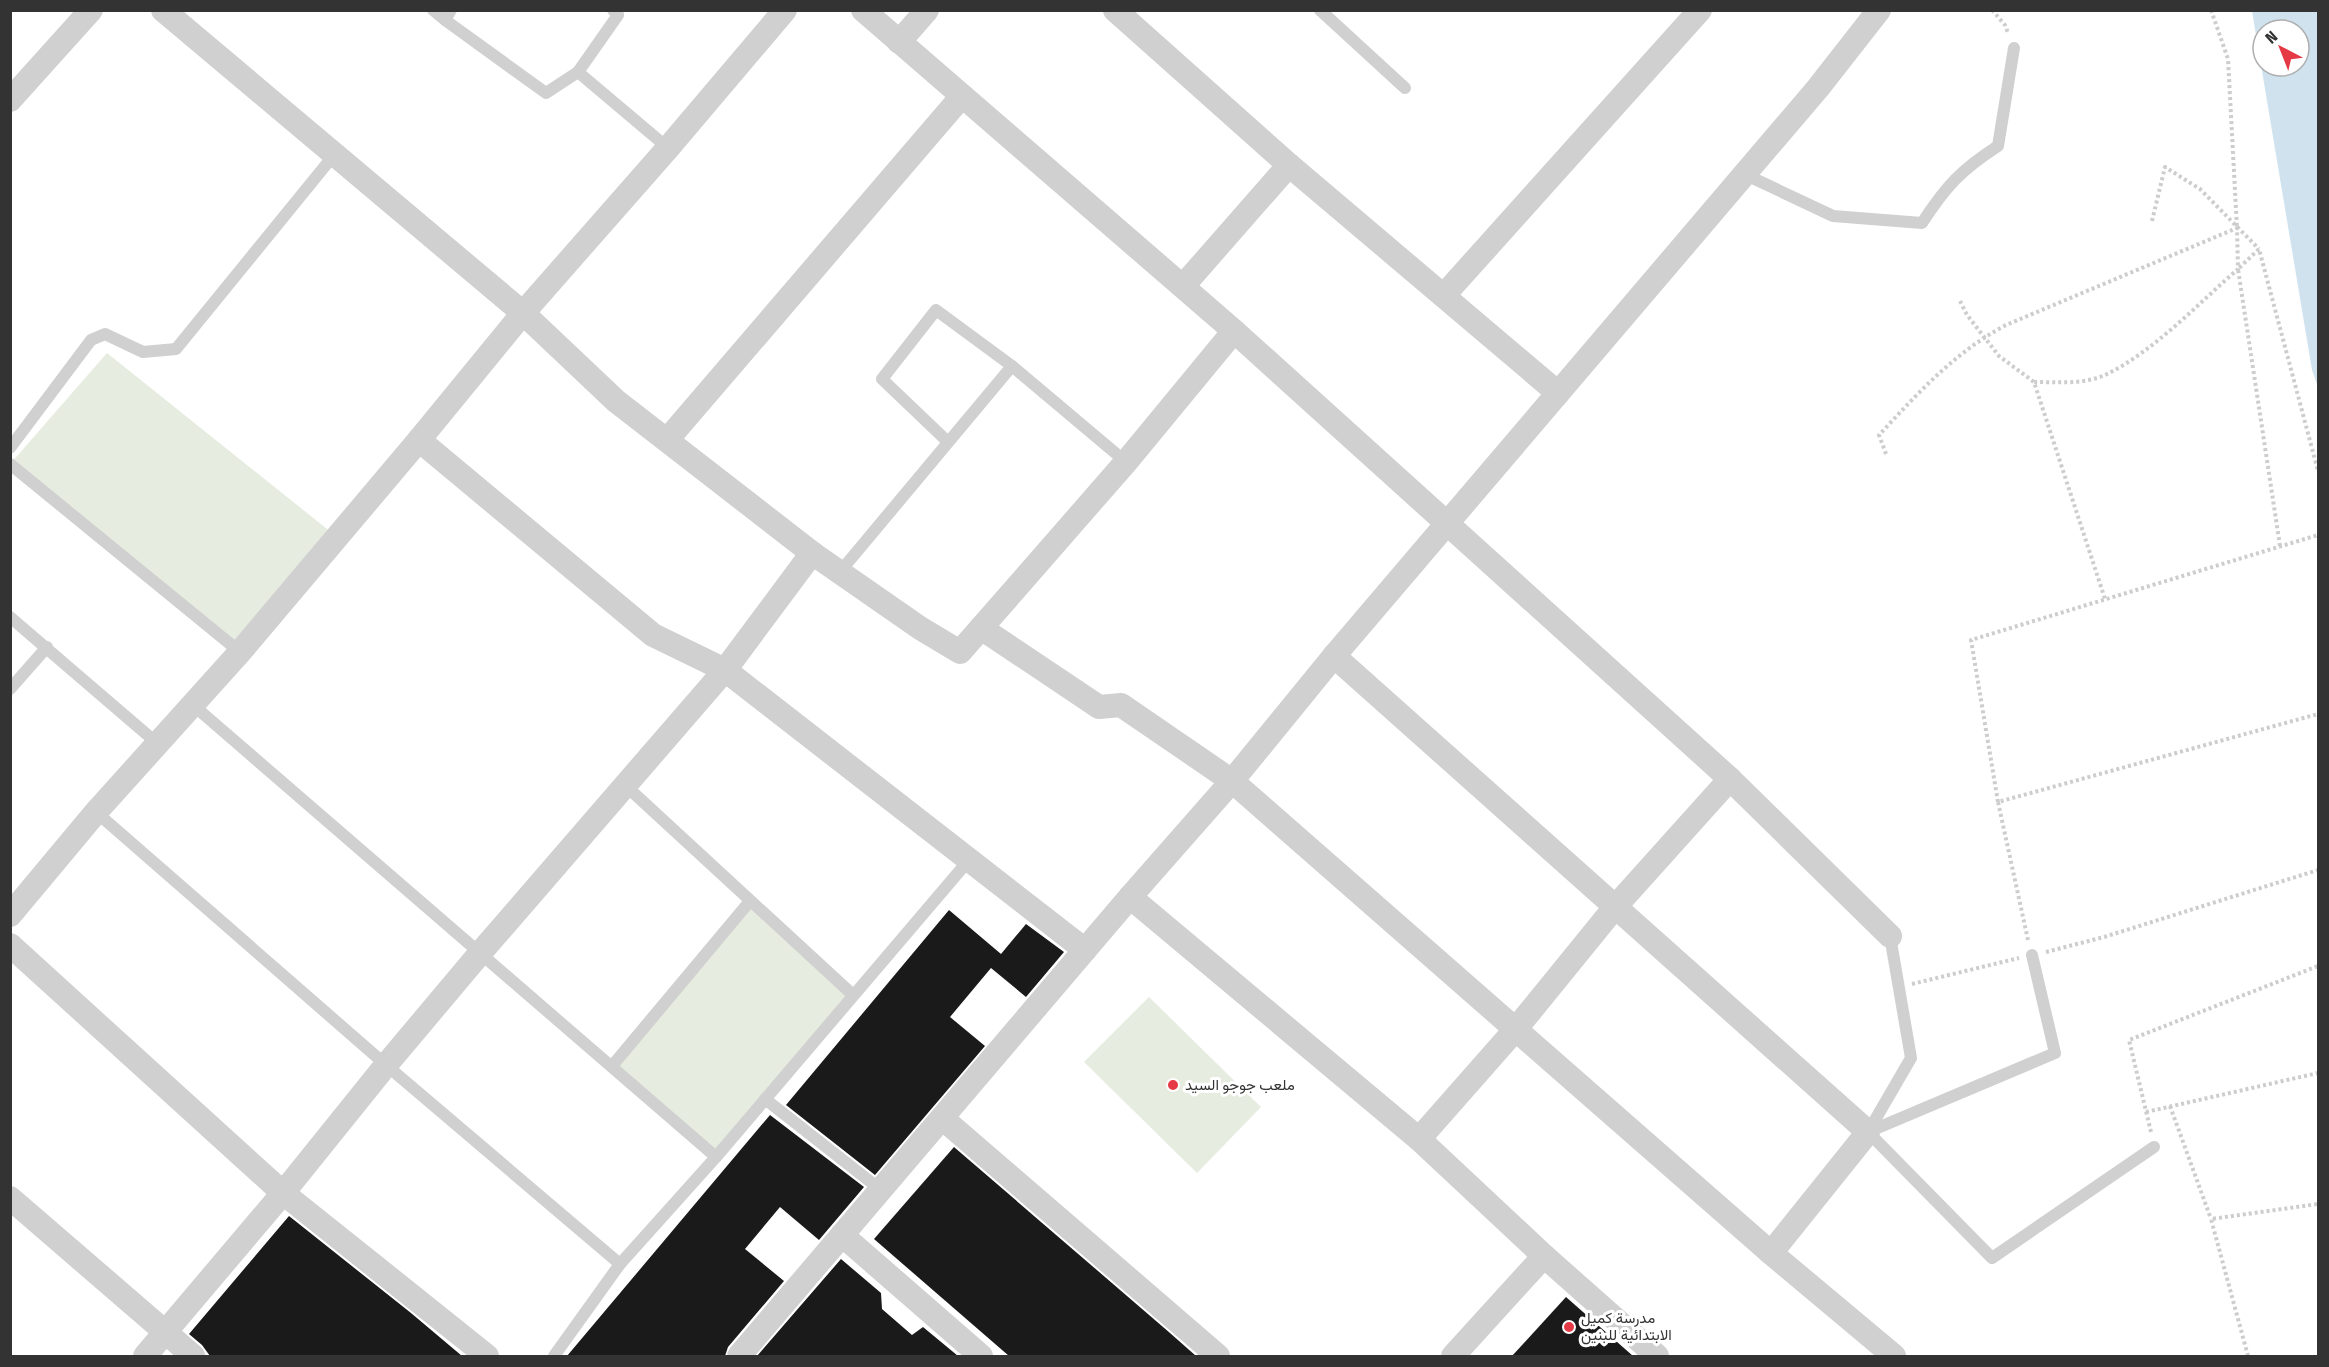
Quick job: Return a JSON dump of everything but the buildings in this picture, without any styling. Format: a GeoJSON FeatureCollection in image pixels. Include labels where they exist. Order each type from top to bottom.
{"type":"FeatureCollection","features":[{"type":"Feature","properties":{"kind":"street"},"geometry":{"type":"LineString","coordinates":[[10,100],[91,10]]}},
{"type":"Feature","properties":{"kind":"street"},"geometry":{"type":"LineString","coordinates":[[163,10],[522,313],[616,401],[812,553],[920,628],[960,652],[1126,462],[1234,331]]}},
{"type":"Feature","properties":{"kind":"street"},"geometry":{"type":"LineString","coordinates":[[10,915],[96,812],[240,651],[419,440],[522,313],[668,148],[785,10]]}},
{"type":"Feature","properties":{"kind":"street"},"geometry":{"type":"LineString","coordinates":[[863,10],[1234,331],[1730,778],[1890,936]]}},
{"type":"Feature","properties":{"kind":"street"},"geometry":{"type":"LineString","coordinates":[[899,42],[927,10]]}},
{"type":"Feature","properties":{"kind":"street"},"geometry":{"type":"LineString","coordinates":[[1445,294],[1700,10]]}},
{"type":"Feature","properties":{"kind":"street"},"geometry":{"type":"LineString","coordinates":[[739,1356],[1130,897],[1232,781],[1334,656],[1818,88],[1879,10]]}},
{"type":"Feature","properties":{"kind":"street"},"geometry":{"type":"LineString","coordinates":[[1115,11],[1289,165],[1445,294],[1558,393]]}},
{"type":"Feature","properties":{"kind":"street"},"geometry":{"type":"LineString","coordinates":[[667,440],[962,96]]}},
{"type":"Feature","properties":{"kind":"street"},"geometry":{"type":"LineString","coordinates":[[1182,286],[1289,165]]}},
{"type":"Feature","properties":{"kind":"street"},"geometry":{"type":"LineString","coordinates":[[419,440],[653,635],[725,670],[1085,950]]}},
{"type":"Feature","properties":{"kind":"street"},"geometry":{"type":"LineString","coordinates":[[145,1356],[283,1193],[481,952],[725,670],[812,553]]}},
{"type":"Feature","properties":{"kind":"street"},"geometry":{"type":"LineString","coordinates":[[981,628],[1099,707],[1120,705],[1232,781],[1771,1253],[1894,1356]]}},
{"type":"Feature","properties":{"kind":"street"},"geometry":{"type":"LineString","coordinates":[[1334,656],[1868,1132],[1771,1253]]}},
{"type":"Feature","properties":{"kind":"street"},"geometry":{"type":"LineString","coordinates":[[1419,1139],[1515,1030],[1616,907],[1730,778]]}},
{"type":"Feature","properties":{"kind":"street"},"geometry":{"type":"LineString","coordinates":[[1130,897],[1419,1139],[1544,1256],[1657,1356]]}},
{"type":"Feature","properties":{"kind":"street"},"geometry":{"type":"LineString","coordinates":[[10,945],[283,1193],[487,1356]]}},
{"type":"Feature","properties":{"kind":"street"},"geometry":{"type":"LineString","coordinates":[[942,1118],[1218,1356]]}},
{"type":"Feature","properties":{"kind":"street"},"geometry":{"type":"LineString","coordinates":[[10,1198],[192,1356]]}},
{"type":"Feature","properties":{"kind":"street"},"geometry":{"type":"LineString","coordinates":[[842,1235],[981,1356]]}},
{"type":"Feature","properties":{"kind":"street"},"geometry":{"type":"LineString","coordinates":[[1453,1356],[1544,1256]]}},
{"type":"Feature","properties":{"kind":"lane"},"geometry":{"type":"LineString","coordinates":[[433,10],[448,15],[546,93],[578,72],[618,15],[613,10]]}},
{"type":"Feature","properties":{"kind":"lane"},"geometry":{"type":"LineString","coordinates":[[1320,10],[1405,88]]}},
{"type":"Feature","properties":{"kind":"lane"},"geometry":{"type":"LineString","coordinates":[[1744,174],[1833,216],[1922,223],[1942,193],[1968,165],[1998,146],[2014,48]]}},
{"type":"Feature","properties":{"kind":"lane"},"geometry":{"type":"LineString","coordinates":[[578,72],[668,148]]}},
{"type":"Feature","properties":{"kind":"lane"},"geometry":{"type":"LineString","coordinates":[[10,448],[91,340],[105,334],[143,352],[176,349],[334,155]]}},
{"type":"Feature","properties":{"kind":"lane"},"geometry":{"type":"LineString","coordinates":[[948,442],[882,379],[936,310],[1012,366],[1126,462]]}},
{"type":"Feature","properties":{"kind":"lane"},"geometry":{"type":"LineString","coordinates":[[840,573],[1012,366]]}},
{"type":"Feature","properties":{"kind":"lane"},"geometry":{"type":"LineString","coordinates":[[10,464],[240,651]]}},
{"type":"Feature","properties":{"kind":"lane"},"geometry":{"type":"LineString","coordinates":[[10,617],[158,744]]}},
{"type":"Feature","properties":{"kind":"lane"},"geometry":{"type":"LineString","coordinates":[[10,688],[47,647]]}},
{"type":"Feature","properties":{"kind":"lane"},"geometry":{"type":"LineString","coordinates":[[193,705],[716,1157]]}},
{"type":"Feature","properties":{"kind":"lane"},"geometry":{"type":"LineString","coordinates":[[626,786],[853,995]]}},
{"type":"Feature","properties":{"kind":"lane"},"geometry":{"type":"LineString","coordinates":[[96,812],[386,1065],[620,1264]]}},
{"type":"Feature","properties":{"kind":"lane"},"geometry":{"type":"LineString","coordinates":[[554,1356],[620,1264],[716,1157],[969,860]]}},
{"type":"Feature","properties":{"kind":"lane"},"geometry":{"type":"LineString","coordinates":[[612,1066],[750,901]]}},
{"type":"Feature","properties":{"kind":"lane"},"geometry":{"type":"LineString","coordinates":[[1868,1132],[1911,1058],[1890,936]]}},
{"type":"Feature","properties":{"kind":"lane"},"geometry":{"type":"LineString","coordinates":[[1868,1132],[2055,1053],[2032,956]]}},
{"type":"Feature","properties":{"kind":"lane"},"geometry":{"type":"LineString","coordinates":[[765,1099],[881,1190]]}},
{"type":"Feature","properties":{"kind":"lane"},"geometry":{"type":"LineString","coordinates":[[1868,1132],[1992,1258],[2154,1147]]}},
{"type":"Feature","properties":{"kind":"path"},"geometry":{"type":"LineString","coordinates":[[1992,10],[2005,26],[2014,48]]}},
{"type":"Feature","properties":{"kind":"path"},"geometry":{"type":"LineString","coordinates":[[2211,10],[2228,59],[2238,269],[2280,546]]}},
{"type":"Feature","properties":{"kind":"path"},"geometry":{"type":"LineString","coordinates":[[2152,221],[2165,167],[2200,189],[2259,249],[2319,471]]}},
{"type":"Feature","properties":{"kind":"path"},"geometry":{"type":"LineString","coordinates":[[1886,454],[1879,435],[1931,378],[1984,337],[2006,325],[2236,228]]}},
{"type":"Feature","properties":{"kind":"path"},"geometry":{"type":"LineString","coordinates":[[2034,382],[2071,382],[2106,375],[2165,333],[2259,249]]}},
{"type":"Feature","properties":{"kind":"path"},"geometry":{"type":"LineString","coordinates":[[1960,301],[1966,315],[1999,356],[2034,382],[2105,599]]}},
{"type":"Feature","properties":{"kind":"path"},"geometry":{"type":"LineString","coordinates":[[2032,956],[1998,802],[1971,640],[2319,535]]}},
{"type":"Feature","properties":{"kind":"path"},"geometry":{"type":"LineString","coordinates":[[1998,802],[2319,714]]}},
{"type":"Feature","properties":{"kind":"path"},"geometry":{"type":"LineString","coordinates":[[1899,987],[2104,937],[2319,870]]}},
{"type":"Feature","properties":{"kind":"path"},"geometry":{"type":"LineString","coordinates":[[2319,966],[2129,1040],[2146,1112],[2319,1073]]}},
{"type":"Feature","properties":{"kind":"path"},"geometry":{"type":"LineString","coordinates":[[2169,1106],[2211,1219],[2248,1356]]}},
{"type":"Feature","properties":{"kind":"path"},"geometry":{"type":"LineString","coordinates":[[2211,1219],[2319,1204]]}},
{"type":"Feature","properties":{"kind":"shaded area"},"geometry":{"type":"Polygon","coordinates":[[[107,353],[337,537],[240,652],[11,463],[107,353]]]}},
{"type":"Feature","properties":{"kind":"shaded area"},"geometry":{"type":"Polygon","coordinates":[[[750,901],[853,995],[716,1157],[612,1066],[750,901]]]}},
{"type":"Feature","properties":{"kind":"shaded area","name":"ملعب جوجو السيد"},"geometry":{"type":"Polygon","coordinates":[[[1149,997],[1261,1107],[1197,1173],[1084,1062],[1149,997]]]}},
{"type":"Feature","properties":{"kind":"water"},"geometry":{"type":"Polygon","coordinates":[[[2252,11],[2318,11],[2318,387],[2312,370],[2263,78],[2311,78],[2311,18],[2253,18],[2252,11]]]}},
{"type":"Feature","properties":{"kind":"place","name":"ملعب جوجو السيد"},"geometry":{"type":"Point","coordinates":[1173,1085]}},
{"type":"Feature","properties":{"kind":"place","name":"مدرسة كميل الابتدائية للبنين"},"geometry":{"type":"Point","coordinates":[1569,1327]}}]}
